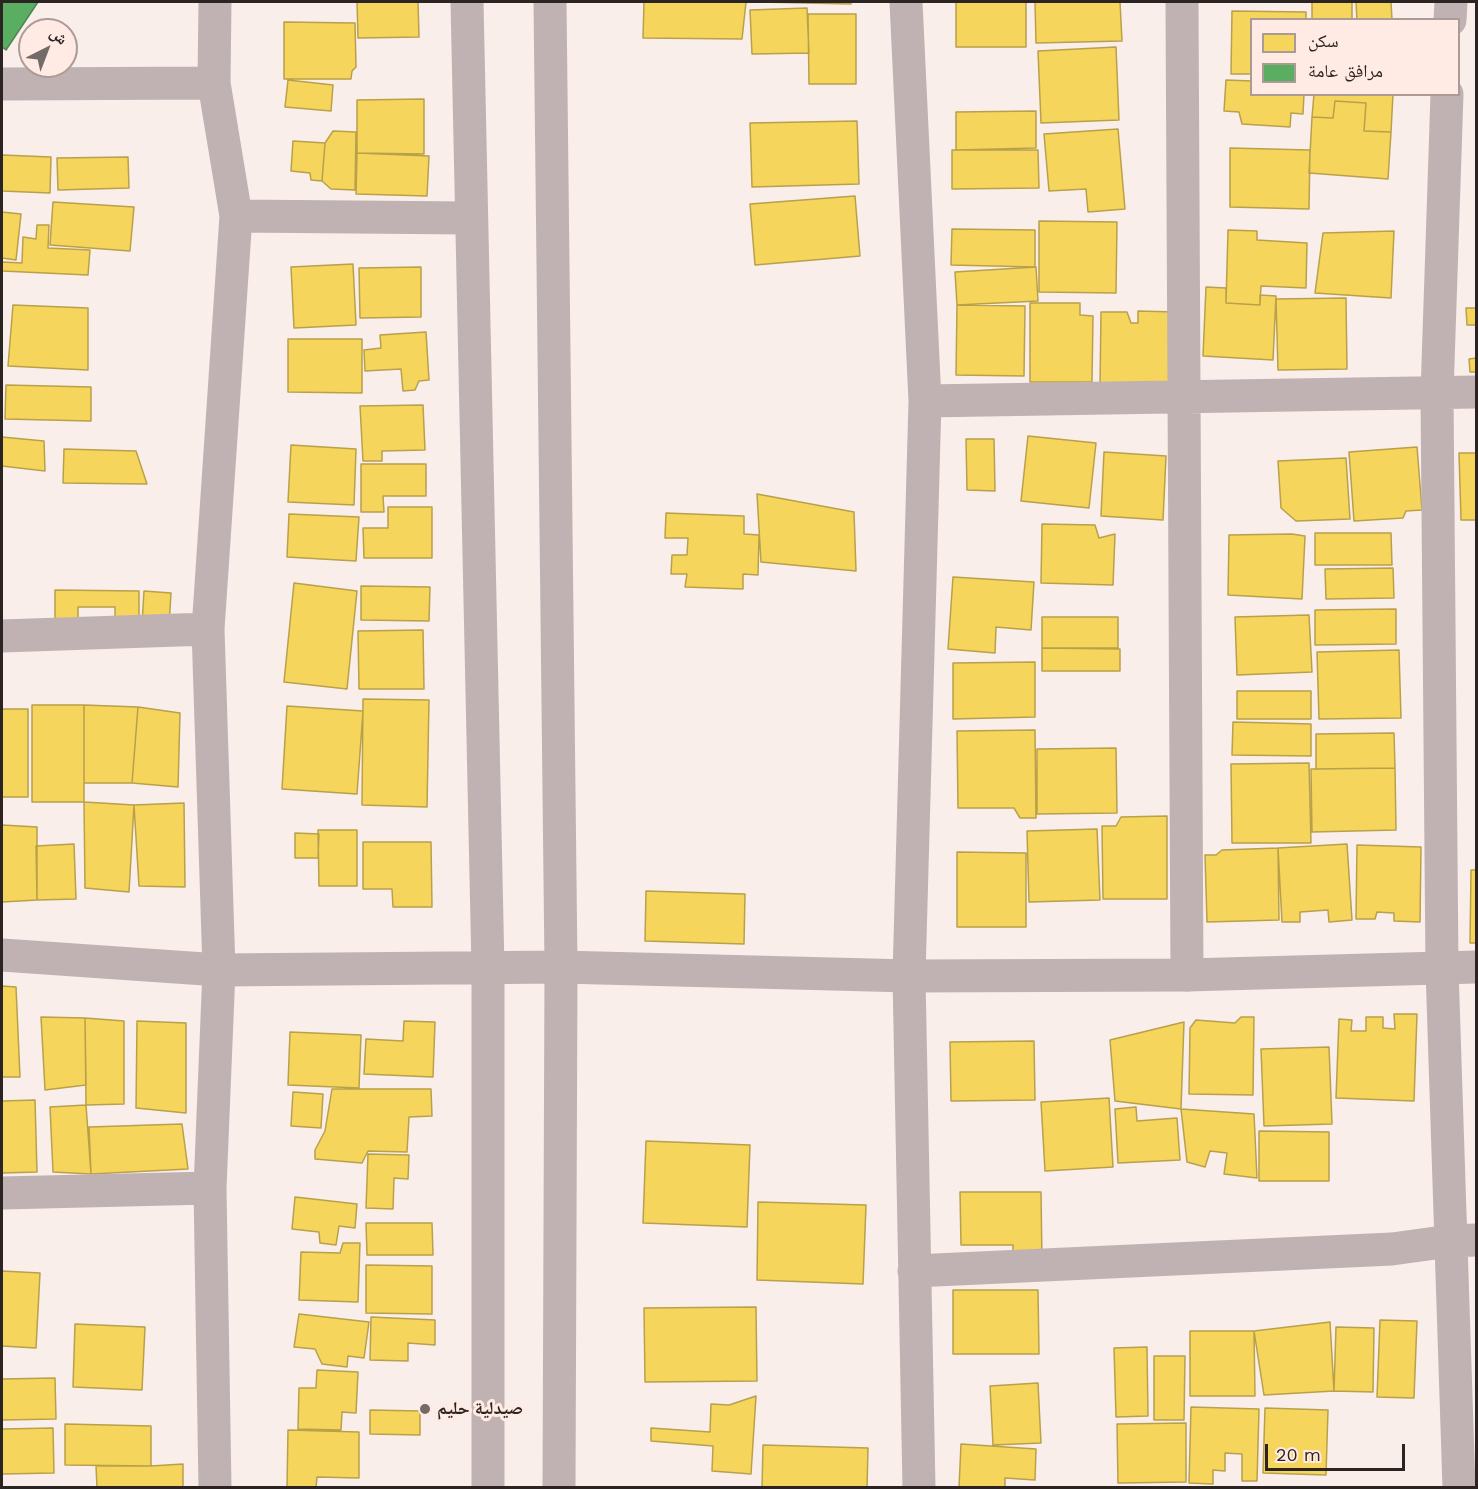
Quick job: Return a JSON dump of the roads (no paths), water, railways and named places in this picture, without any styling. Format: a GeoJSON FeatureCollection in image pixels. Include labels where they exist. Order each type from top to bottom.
{"type":"FeatureCollection","features":[{"type":"Feature","properties":{"kind":"street"},"geometry":{"type":"LineString","coordinates":[[214,2],[214,83],[236,216],[208,629],[219,970],[210,1188],[215,1488]]}},
{"type":"Feature","properties":{"kind":"street"},"geometry":{"type":"LineString","coordinates":[[467,2],[488,968],[488,1488]]}},
{"type":"Feature","properties":{"kind":"street"},"geometry":{"type":"LineString","coordinates":[[550,2],[561,967],[559,1488]]}},
{"type":"Feature","properties":{"kind":"street"},"geometry":{"type":"LineString","coordinates":[[906,2],[925,401],[909,976],[919,1488]]}},
{"type":"Feature","properties":{"kind":"street"},"geometry":{"type":"LineString","coordinates":[[1182,2],[1187,975]]}},
{"type":"Feature","properties":{"kind":"street"},"geometry":{"type":"LineString","coordinates":[[1450,18],[1451,2]]}},
{"type":"Feature","properties":{"kind":"street"},"geometry":{"type":"LineString","coordinates":[[2,84],[214,83]]}},
{"type":"Feature","properties":{"kind":"street"},"geometry":{"type":"LineString","coordinates":[[1448,96],[1437,394],[1442,969],[1463,1240],[1459,1488]]}},
{"type":"Feature","properties":{"kind":"street"},"geometry":{"type":"LineString","coordinates":[[236,216],[471,218]]}},
{"type":"Feature","properties":{"kind":"street"},"geometry":{"type":"LineString","coordinates":[[925,401],[1476,392]]}},
{"type":"Feature","properties":{"kind":"street"},"geometry":{"type":"LineString","coordinates":[[2,636],[208,629]]}},
{"type":"Feature","properties":{"kind":"street"},"geometry":{"type":"LineString","coordinates":[[2,955],[219,970],[561,967],[909,976],[1187,975],[1476,968]]}},
{"type":"Feature","properties":{"kind":"street"},"geometry":{"type":"LineString","coordinates":[[2,1193],[210,1188]]}},
{"type":"Feature","properties":{"kind":"street"},"geometry":{"type":"LineString","coordinates":[[914,1271],[1392,1249],[1463,1240]]}},
{"type":"Feature","properties":{"kind":"place","name":"صيدلية حليم"},"geometry":{"type":"Point","coordinates":[425,1409]}}]}
